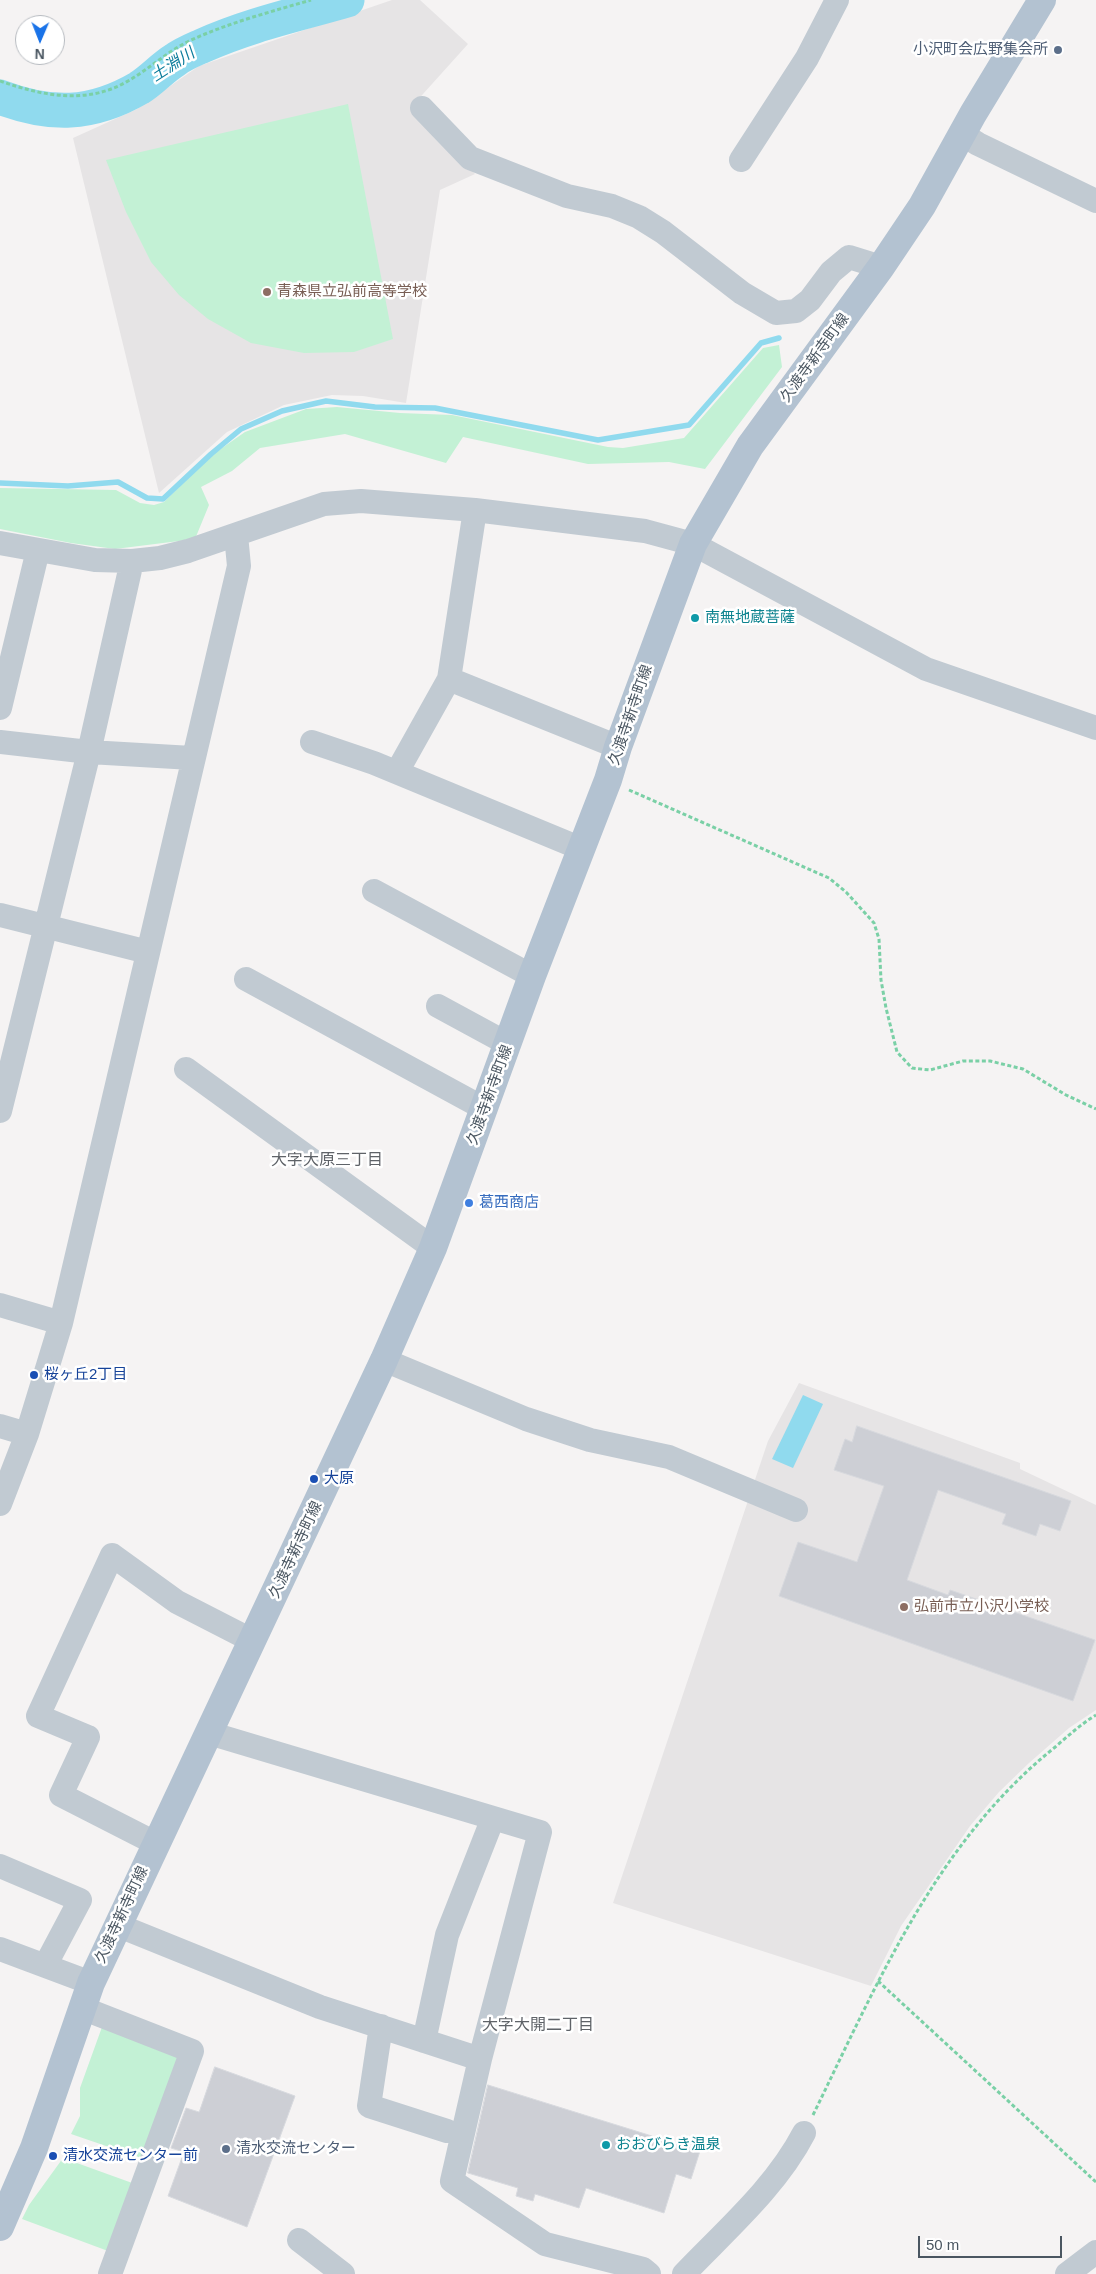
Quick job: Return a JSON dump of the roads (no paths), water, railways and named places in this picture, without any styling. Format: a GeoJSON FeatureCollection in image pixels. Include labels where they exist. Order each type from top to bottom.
{"type":"FeatureCollection","features":[{"type":"Feature","properties":{"kind":"main road","name":"久渡寺新寺町線"},"geometry":{"type":"LineString","coordinates":[[0,2227],[34,2148],[91,1983],[155,1843],[253,1642],[384,1360],[433,1248],[532,976],[608,780],[618,747],[693,544],[750,446],[881,268],[922,206],[962,134],[1042,0]]}},
{"type":"Feature","properties":{"kind":"street"},"geometry":{"type":"LineString","coordinates":[[741,160],[807,58],[837,0]]}},
{"type":"Feature","properties":{"kind":"street"},"geometry":{"type":"LineString","coordinates":[[422,108],[470,158],[567,196],[612,206],[640,217],[663,232],[742,293],[776,313],[796,311],[810,300],[831,272],[849,257],[881,268]]}},
{"type":"Feature","properties":{"kind":"street"},"geometry":{"type":"LineString","coordinates":[[962,134],[978,144],[1096,201]]}},
{"type":"Feature","properties":{"kind":"street"},"geometry":{"type":"LineString","coordinates":[[0,543],[95,560],[132,561],[160,558],[188,551],[324,504],[361,501],[475,510],[645,531],[693,544],[926,669],[1096,728]]}},
{"type":"Feature","properties":{"kind":"street"},"geometry":{"type":"LineString","coordinates":[[398,772],[449,679],[475,510]]}},
{"type":"Feature","properties":{"kind":"street"},"geometry":{"type":"LineString","coordinates":[[0,1504],[27,1434],[61,1323],[192,758],[239,566],[236,535]]}},
{"type":"Feature","properties":{"kind":"street"},"geometry":{"type":"LineString","coordinates":[[0,708],[38,550]]}},
{"type":"Feature","properties":{"kind":"street"},"geometry":{"type":"LineString","coordinates":[[0,1111],[44,926],[89,752],[132,561]]}},
{"type":"Feature","properties":{"kind":"street"},"geometry":{"type":"LineString","coordinates":[[449,679],[618,747]]}},
{"type":"Feature","properties":{"kind":"street"},"geometry":{"type":"LineString","coordinates":[[0,742],[89,752],[192,758]]}},
{"type":"Feature","properties":{"kind":"street"},"geometry":{"type":"LineString","coordinates":[[312,742],[398,772],[582,848]]}},
{"type":"Feature","properties":{"kind":"street"},"geometry":{"type":"LineString","coordinates":[[374,891],[532,976]]}},
{"type":"Feature","properties":{"kind":"street"},"geometry":{"type":"LineString","coordinates":[[0,915],[148,952]]}},
{"type":"Feature","properties":{"kind":"street"},"geometry":{"type":"LineString","coordinates":[[246,980],[485,1109]]}},
{"type":"Feature","properties":{"kind":"street"},"geometry":{"type":"LineString","coordinates":[[438,1006],[508,1044]]}},
{"type":"Feature","properties":{"kind":"street"},"geometry":{"type":"LineString","coordinates":[[186,1069],[433,1248]]}},
{"type":"Feature","properties":{"kind":"street"},"geometry":{"type":"LineString","coordinates":[[0,1304],[61,1323]]}},
{"type":"Feature","properties":{"kind":"street"},"geometry":{"type":"LineString","coordinates":[[384,1360],[535,1422],[590,1440],[669,1457],[796,1510]]}},
{"type":"Feature","properties":{"kind":"street"},"geometry":{"type":"LineString","coordinates":[[0,1426],[27,1434]]}},
{"type":"Feature","properties":{"kind":"street"},"geometry":{"type":"LineString","coordinates":[[155,1843],[60,1795],[88,1736],[38,1716],[112,1555],[177,1602],[253,1642]]}},
{"type":"Feature","properties":{"kind":"street"},"geometry":{"type":"LineString","coordinates":[[209,1733],[540,1832],[480,2059],[452,2182],[545,2244],[643,2269],[649,2274]]}},
{"type":"Feature","properties":{"kind":"street"},"geometry":{"type":"LineString","coordinates":[[424,2041],[447,1934],[493,1818]]}},
{"type":"Feature","properties":{"kind":"street"},"geometry":{"type":"LineString","coordinates":[[0,1866],[80,1900],[45,1966]]}},
{"type":"Feature","properties":{"kind":"street"},"geometry":{"type":"LineString","coordinates":[[117,1925],[320,2007],[480,2059]]}},
{"type":"Feature","properties":{"kind":"street"},"geometry":{"type":"LineString","coordinates":[[0,1949],[91,1983]]}},
{"type":"Feature","properties":{"kind":"street"},"geometry":{"type":"LineString","coordinates":[[82,2008],[192,2051],[110,2274]]}},
{"type":"Feature","properties":{"kind":"street"},"geometry":{"type":"LineString","coordinates":[[381,2026],[369,2106],[447,2131]]}},
{"type":"Feature","properties":{"kind":"street"},"geometry":{"type":"LineString","coordinates":[[684,2274],[759,2196],[794,2153],[804,2133]]}},
{"type":"Feature","properties":{"kind":"street"},"geometry":{"type":"LineString","coordinates":[[299,2240],[343,2274]]}},
{"type":"Feature","properties":{"kind":"street"},"geometry":{"type":"LineString","coordinates":[[1067,2274],[1096,2252]]}},
{"type":"Feature","properties":{"kind":"water"},"geometry":{"type":"Polygon","coordinates":[[[803,1395],[823,1404],[793,1468],[772,1459],[803,1395]]]}},
{"type":"Feature","properties":{"kind":"waterway","name":"土淵川"},"geometry":{"type":"LineString","coordinates":[[0,97],[36,108],[53,110],[70,110],[104,104],[139,88],[178,58],[202,46],[255,26],[347,0]]}},
{"type":"Feature","properties":{"kind":"waterway"},"geometry":{"type":"LineString","coordinates":[[0,483],[68,486],[118,482],[147,498],[163,499],[241,429],[282,411],[326,401],[375,407],[435,408],[598,440],[689,425],[761,343],[779,338]]}},
{"type":"Feature","properties":{"kind":"place","name":"小沢町会広野集会所"},"geometry":{"type":"Point","coordinates":[1058,50]}},
{"type":"Feature","properties":{"kind":"place","name":"青森県立弘前高等学校"},"geometry":{"type":"Point","coordinates":[267,292]}},
{"type":"Feature","properties":{"kind":"place","name":"南無地蔵菩薩"},"geometry":{"type":"Point","coordinates":[695,618]}},
{"type":"Feature","properties":{"kind":"place","name":"葛西商店"},"geometry":{"type":"Point","coordinates":[469,1203]}},
{"type":"Feature","properties":{"kind":"place","name":"桜ヶ丘2丁目"},"geometry":{"type":"Point","coordinates":[34,1375]}},
{"type":"Feature","properties":{"kind":"place","name":"大原"},"geometry":{"type":"Point","coordinates":[314,1479]}},
{"type":"Feature","properties":{"kind":"place","name":"弘前市立小沢小学校"},"geometry":{"type":"Point","coordinates":[904,1607]}},
{"type":"Feature","properties":{"kind":"place","name":"おおびらき温泉"},"geometry":{"type":"Point","coordinates":[606,2145]}},
{"type":"Feature","properties":{"kind":"place","name":"清水交流センター"},"geometry":{"type":"Point","coordinates":[226,2149]}},
{"type":"Feature","properties":{"kind":"place","name":"清水交流センター前"},"geometry":{"type":"Point","coordinates":[53,2156]}},
{"type":"Feature","properties":{"kind":"district","name":"大字大原三丁目"},"geometry":{"type":"Point","coordinates":[327,1161]}},
{"type":"Feature","properties":{"kind":"district","name":"大字大開二丁目"},"geometry":{"type":"Point","coordinates":[538,2026]}}]}
